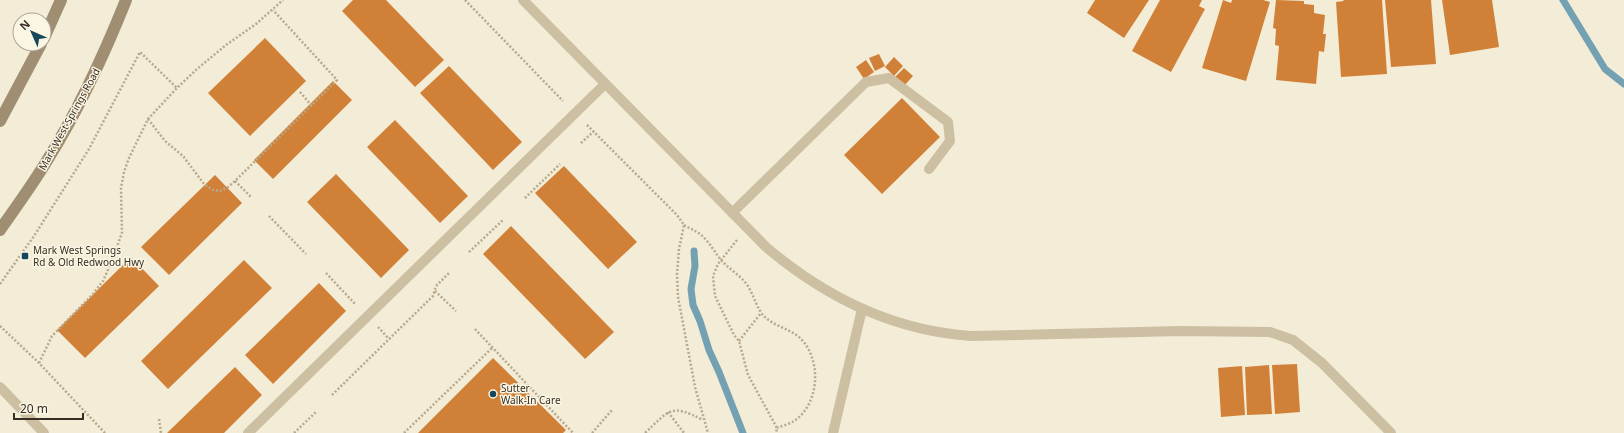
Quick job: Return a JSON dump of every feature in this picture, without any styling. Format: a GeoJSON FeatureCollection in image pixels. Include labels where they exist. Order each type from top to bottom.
{"type":"FeatureCollection","features":[{"type":"Feature","properties":{"kind":"main road"},"geometry":{"type":"LineString","coordinates":[[52,20],[61,0]]}},
{"type":"Feature","properties":{"kind":"main road","name":"Mark West Springs Road"},"geometry":{"type":"LineString","coordinates":[[0,230],[48,159],[67,125],[92,79],[126,0]]}},
{"type":"Feature","properties":{"kind":"main road"},"geometry":{"type":"LineString","coordinates":[[0,121],[37,52]]}},
{"type":"Feature","properties":{"kind":"lane"},"geometry":{"type":"LineString","coordinates":[[522,0],[766,247],[792,269],[822,288],[862,310],[911,326],[952,335],[972,336],[1180,331],[1270,332],[1293,340],[1318,359],[1391,433]]}},
{"type":"Feature","properties":{"kind":"lane"},"geometry":{"type":"LineString","coordinates":[[732,213],[866,82],[889,78],[948,122],[950,141],[929,170]]}},
{"type":"Feature","properties":{"kind":"lane"},"geometry":{"type":"LineString","coordinates":[[248,433],[605,84]]}},
{"type":"Feature","properties":{"kind":"lane"},"geometry":{"type":"LineString","coordinates":[[833,433],[862,310]]}},
{"type":"Feature","properties":{"kind":"lane"},"geometry":{"type":"LineString","coordinates":[[0,387],[44,433]]}},
{"type":"Feature","properties":{"kind":"path"},"geometry":{"type":"LineString","coordinates":[[39,363],[52,336],[93,294],[103,280],[112,263],[122,233],[121,188],[124,172],[129,158],[148,119],[176,88],[205,62],[273,10],[283,0]]}},
{"type":"Feature","properties":{"kind":"path"},"geometry":{"type":"LineString","coordinates":[[465,0],[565,102]]}},
{"type":"Feature","properties":{"kind":"path"},"geometry":{"type":"LineString","coordinates":[[148,119],[165,141],[183,156],[204,184],[213,190],[220,191],[228,188],[337,80],[273,10]]}},
{"type":"Feature","properties":{"kind":"path"},"geometry":{"type":"LineString","coordinates":[[0,284],[34,236],[89,149],[140,52],[176,88]]}},
{"type":"Feature","properties":{"kind":"path"},"geometry":{"type":"LineString","coordinates":[[300,92],[312,106]]}},
{"type":"Feature","properties":{"kind":"path"},"geometry":{"type":"LineString","coordinates":[[587,124],[677,215],[684,225],[696,230],[706,240],[721,260],[746,283],[761,313],[772,323],[782,326],[799,337],[812,352],[815,384],[808,406],[794,421],[777,428]]}},
{"type":"Feature","properties":{"kind":"path"},"geometry":{"type":"LineString","coordinates":[[581,143],[594,131]]}},
{"type":"Feature","properties":{"kind":"path"},"geometry":{"type":"LineString","coordinates":[[525,198],[560,164]]}},
{"type":"Feature","properties":{"kind":"path"},"geometry":{"type":"LineString","coordinates":[[235,181],[251,197]]}},
{"type":"Feature","properties":{"kind":"path"},"geometry":{"type":"LineString","coordinates":[[269,216],[306,254]]}},
{"type":"Feature","properties":{"kind":"path"},"geometry":{"type":"LineString","coordinates":[[469,252],[503,220]]}},
{"type":"Feature","properties":{"kind":"path"},"geometry":{"type":"LineString","coordinates":[[684,225],[679,249],[677,274],[678,297],[695,387],[708,433]]}},
{"type":"Feature","properties":{"kind":"path"},"geometry":{"type":"LineString","coordinates":[[748,229],[721,260],[713,276],[715,296],[734,335],[739,341],[748,375],[777,428],[776,433]]}},
{"type":"Feature","properties":{"kind":"path"},"geometry":{"type":"LineString","coordinates":[[326,273],[358,306]]}},
{"type":"Feature","properties":{"kind":"path"},"geometry":{"type":"LineString","coordinates":[[332,395],[433,296],[436,286],[448,273]]}},
{"type":"Feature","properties":{"kind":"path"},"geometry":{"type":"LineString","coordinates":[[435,291],[456,311]]}},
{"type":"Feature","properties":{"kind":"path"},"geometry":{"type":"LineString","coordinates":[[739,341],[761,313]]}},
{"type":"Feature","properties":{"kind":"path"},"geometry":{"type":"LineString","coordinates":[[376,324],[389,339]]}},
{"type":"Feature","properties":{"kind":"path"},"geometry":{"type":"LineString","coordinates":[[0,326],[39,363],[105,433]]}},
{"type":"Feature","properties":{"kind":"path"},"geometry":{"type":"LineString","coordinates":[[475,329],[573,433]]}},
{"type":"Feature","properties":{"kind":"path"},"geometry":{"type":"LineString","coordinates":[[404,433],[492,348]]}},
{"type":"Feature","properties":{"kind":"path"},"geometry":{"type":"LineString","coordinates":[[592,433],[612,410]]}},
{"type":"Feature","properties":{"kind":"path"},"geometry":{"type":"LineString","coordinates":[[644,433],[668,412],[676,410],[687,411],[704,420]]}},
{"type":"Feature","properties":{"kind":"path"},"geometry":{"type":"LineString","coordinates":[[294,433],[316,412]]}},
{"type":"Feature","properties":{"kind":"path"},"geometry":{"type":"LineString","coordinates":[[668,412],[684,433]]}},
{"type":"Feature","properties":{"kind":"path"},"geometry":{"type":"LineString","coordinates":[[159,419],[161,433]]}},
{"type":"Feature","properties":{"kind":"building"},"geometry":{"type":"Polygon","coordinates":[[[353,0],[386,0],[444,60],[415,87],[342,11],[353,0]]]}},
{"type":"Feature","properties":{"kind":"building"},"geometry":{"type":"Polygon","coordinates":[[[1095,0],[1149,0],[1124,38],[1087,13],[1095,0]]]}},
{"type":"Feature","properties":{"kind":"building"},"geometry":{"type":"Polygon","coordinates":[[[1160,0],[1202,0],[1199,6],[1205,9],[1171,72],[1132,51],[1160,0]]]}},
{"type":"Feature","properties":{"kind":"building"},"geometry":{"type":"Polygon","coordinates":[[[1223,0],[1231,3],[1232,0],[1263,0],[1270,2],[1246,81],[1202,68],[1223,0]]]}},
{"type":"Feature","properties":{"kind":"building"},"geometry":{"type":"Polygon","coordinates":[[[1276,0],[1304,1],[1304,4],[1314,5],[1314,13],[1325,15],[1323,34],[1326,34],[1324,52],[1319,51],[1316,84],[1276,80],[1279,46],[1275,45],[1276,29],[1273,28],[1276,0]]]}},
{"type":"Feature","properties":{"kind":"building"},"geometry":{"type":"Polygon","coordinates":[[[1343,0],[1382,0],[1387,74],[1341,77],[1336,2],[1344,1],[1343,0]]]}},
{"type":"Feature","properties":{"kind":"building"},"geometry":{"type":"Polygon","coordinates":[[[1385,0],[1431,0],[1436,64],[1391,67],[1385,0]]]}},
{"type":"Feature","properties":{"kind":"building"},"geometry":{"type":"Polygon","coordinates":[[[1442,0],[1492,0],[1499,47],[1450,55],[1442,0]]]}},
{"type":"Feature","properties":{"kind":"building"},"geometry":{"type":"Polygon","coordinates":[[[265,38],[306,81],[250,136],[208,93],[265,38]]]}},
{"type":"Feature","properties":{"kind":"building"},"geometry":{"type":"Polygon","coordinates":[[[879,54],[885,66],[875,71],[869,58],[879,54]]]}},
{"type":"Feature","properties":{"kind":"building"},"geometry":{"type":"Polygon","coordinates":[[[894,57],[903,66],[894,76],[885,67],[894,57]]]}},
{"type":"Feature","properties":{"kind":"building"},"geometry":{"type":"Polygon","coordinates":[[[866,60],[874,72],[864,79],[856,67],[866,60]]]}},
{"type":"Feature","properties":{"kind":"building"},"geometry":{"type":"Polygon","coordinates":[[[449,66],[522,142],[493,170],[420,93],[449,66]]]}},
{"type":"Feature","properties":{"kind":"building"},"geometry":{"type":"Polygon","coordinates":[[[904,68],[913,76],[904,86],[895,77],[904,68]]]}},
{"type":"Feature","properties":{"kind":"building"},"geometry":{"type":"Polygon","coordinates":[[[333,81],[352,100],[273,179],[254,160],[333,81]]]}},
{"type":"Feature","properties":{"kind":"building"},"geometry":{"type":"Polygon","coordinates":[[[902,98],[940,137],[882,194],[844,155],[902,98]]]}},
{"type":"Feature","properties":{"kind":"building"},"geometry":{"type":"Polygon","coordinates":[[[395,120],[468,196],[440,223],[367,147],[395,120]]]}},
{"type":"Feature","properties":{"kind":"building"},"geometry":{"type":"Polygon","coordinates":[[[564,166],[637,242],[608,269],[535,193],[564,166]]]}},
{"type":"Feature","properties":{"kind":"building"},"geometry":{"type":"Polygon","coordinates":[[[336,174],[409,250],[381,278],[307,202],[336,174]]]}},
{"type":"Feature","properties":{"kind":"building"},"geometry":{"type":"Polygon","coordinates":[[[215,175],[242,203],[169,275],[141,247],[215,175]]]}},
{"type":"Feature","properties":{"kind":"building"},"geometry":{"type":"Polygon","coordinates":[[[511,226],[614,332],[585,359],[483,254],[511,226]]]}},
{"type":"Feature","properties":{"kind":"building"},"geometry":{"type":"Polygon","coordinates":[[[131,257],[159,286],[85,358],[57,330],[131,257]]]}},
{"type":"Feature","properties":{"kind":"building"},"geometry":{"type":"Polygon","coordinates":[[[244,260],[272,288],[168,389],[141,361],[244,260]]]}},
{"type":"Feature","properties":{"kind":"building"},"geometry":{"type":"Polygon","coordinates":[[[319,283],[346,311],[273,384],[245,355],[319,283]]]}},
{"type":"Feature","properties":{"kind":"building","name":"Sutter Walk-In Care"},"geometry":{"type":"Polygon","coordinates":[[[493,358],[566,430],[563,433],[418,433],[493,358]]]}},
{"type":"Feature","properties":{"kind":"building"},"geometry":{"type":"Polygon","coordinates":[[[1297,364],[1300,412],[1275,414],[1272,365],[1297,364]]]}},
{"type":"Feature","properties":{"kind":"building"},"geometry":{"type":"Polygon","coordinates":[[[1269,365],[1272,414],[1247,415],[1245,367],[1269,365]]]}},
{"type":"Feature","properties":{"kind":"building"},"geometry":{"type":"Polygon","coordinates":[[[1242,366],[1245,415],[1221,417],[1218,368],[1242,366]]]}},
{"type":"Feature","properties":{"kind":"building"},"geometry":{"type":"Polygon","coordinates":[[[235,367],[262,395],[224,433],[167,433],[235,367]]]}},
{"type":"Feature","properties":{"kind":"waterway"},"geometry":{"type":"LineString","coordinates":[[1563,0],[1605,69],[1624,84]]}},
{"type":"Feature","properties":{"kind":"waterway"},"geometry":{"type":"LineString","coordinates":[[694,251],[695,266],[691,289],[693,305],[700,321],[709,350],[743,433]]}},
{"type":"Feature","properties":{"kind":"place","name":"Mark West Springs Rd & Old Redwood Hwy"},"geometry":{"type":"Point","coordinates":[25,256]}},
{"type":"Feature","properties":{"kind":"place","name":"Sutter Walk-In Care"},"geometry":{"type":"Point","coordinates":[493,394]}}]}
